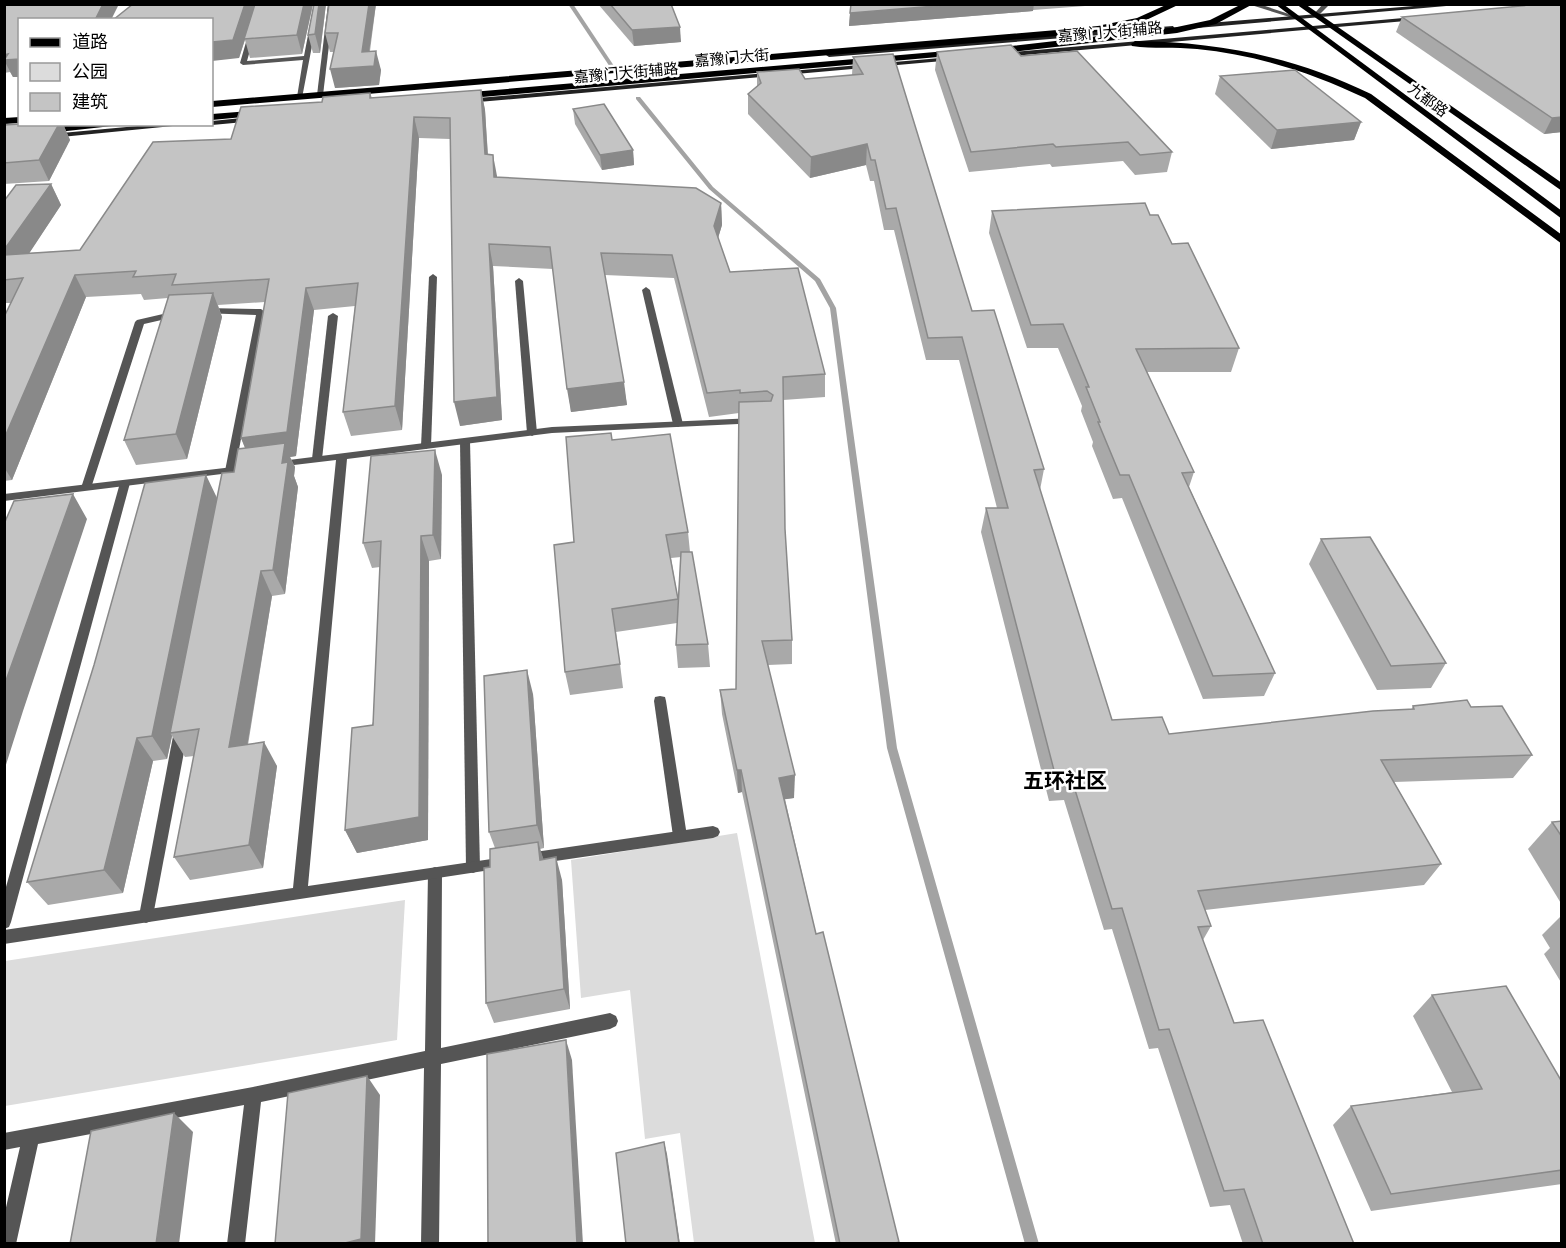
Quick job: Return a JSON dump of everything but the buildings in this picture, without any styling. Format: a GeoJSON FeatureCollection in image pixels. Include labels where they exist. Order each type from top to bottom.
{"type":"FeatureCollection","features":[{"type":"Feature","properties":{"kind":"highway","name":"嘉豫门大街"},"geometry":{"type":"LineString","coordinates":[[213,104],[1092,30],[1139,20],[1176,4]]}},
{"type":"Feature","properties":{"kind":"highway","name":"嘉豫门大街"},"geometry":{"type":"LineString","coordinates":[[453,99],[1053,45],[1177,30],[1214,22],[1250,4]]}},
{"type":"Feature","properties":{"kind":"highway"},"geometry":{"type":"LineString","coordinates":[[1053,45],[1186,44],[1264,56],[1303,67],[1368,96],[1562,241]]}},
{"type":"Feature","properties":{"kind":"highway"},"geometry":{"type":"LineString","coordinates":[[213,117],[270,115]]}},
{"type":"Feature","properties":{"kind":"highway"},"geometry":{"type":"LineString","coordinates":[[4,135],[103,126]]}},
{"type":"Feature","properties":{"kind":"main road","name":"九都路"},"geometry":{"type":"LineString","coordinates":[[1278,4],[1562,216]]}},
{"type":"Feature","properties":{"kind":"main road","name":"九都路"},"geometry":{"type":"LineString","coordinates":[[1299,4],[1562,188]]}},
{"type":"Feature","properties":{"kind":"main road"},"geometry":{"type":"LineString","coordinates":[[1298,18],[1466,4]]}},
{"type":"Feature","properties":{"kind":"main road","name":"嘉豫门大街辅路"},"geometry":{"type":"LineString","coordinates":[[213,104],[1298,18]]}},
{"type":"Feature","properties":{"kind":"main road"},"geometry":{"type":"LineString","coordinates":[[1330,26],[1423,18]]}},
{"type":"Feature","properties":{"kind":"main road","name":"嘉豫门大街辅路"},"geometry":{"type":"LineString","coordinates":[[990,56],[1330,26]]}},
{"type":"Feature","properties":{"kind":"main road","name":"嘉豫门大街辅路"},"geometry":{"type":"LineString","coordinates":[[453,99],[967,58]]}},
{"type":"Feature","properties":{"kind":"main road"},"geometry":{"type":"LineString","coordinates":[[213,123],[270,115]]}},
{"type":"Feature","properties":{"kind":"main road"},"geometry":{"type":"LineString","coordinates":[[4,140],[167,126]]}},
{"type":"Feature","properties":{"kind":"street"},"geometry":{"type":"LineString","coordinates":[[260,4],[243,63],[306,58]]}},
{"type":"Feature","properties":{"kind":"street"},"geometry":{"type":"LineString","coordinates":[[300,97],[317,4]]}},
{"type":"Feature","properties":{"kind":"street"},"geometry":{"type":"LineString","coordinates":[[320,95],[332,4]]}},
{"type":"Feature","properties":{"kind":"street"},"geometry":{"type":"LineString","coordinates":[[1250,4],[1298,18]]}},
{"type":"Feature","properties":{"kind":"street"},"geometry":{"type":"LineString","coordinates":[[1316,16],[1327,4]]}},
{"type":"Feature","properties":{"kind":"street"},"geometry":{"type":"LineString","coordinates":[[426,446],[433,277]]}},
{"type":"Feature","properties":{"kind":"street"},"geometry":{"type":"LineString","coordinates":[[519,281],[532,433]]}},
{"type":"Feature","properties":{"kind":"street"},"geometry":{"type":"LineString","coordinates":[[646,291],[678,424]]}},
{"type":"Feature","properties":{"kind":"street"},"geometry":{"type":"LineString","coordinates":[[86,488],[140,322],[191,311],[261,312],[226,494]]}},
{"type":"Feature","properties":{"kind":"street"},"geometry":{"type":"LineString","coordinates":[[317,459],[333,316]]}},
{"type":"Feature","properties":{"kind":"street"},"geometry":{"type":"LineString","coordinates":[[4,498],[532,433],[767,420]]}},
{"type":"Feature","properties":{"kind":"street"},"geometry":{"type":"LineString","coordinates":[[465,441],[473,867]]}},
{"type":"Feature","properties":{"kind":"street"},"geometry":{"type":"LineString","coordinates":[[300,893],[342,456]]}},
{"type":"Feature","properties":{"kind":"street"},"geometry":{"type":"LineString","coordinates":[[4,922],[125,483]]}},
{"type":"Feature","properties":{"kind":"street"},"geometry":{"type":"LineString","coordinates":[[660,701],[680,836]]}},
{"type":"Feature","properties":{"kind":"street"},"geometry":{"type":"LineString","coordinates":[[146,916],[184,716]]}},
{"type":"Feature","properties":{"kind":"street"},"geometry":{"type":"LineString","coordinates":[[4,937],[713,832]]}},
{"type":"Feature","properties":{"kind":"street"},"geometry":{"type":"LineString","coordinates":[[430,1244],[435,873]]}},
{"type":"Feature","properties":{"kind":"street"},"geometry":{"type":"LineString","coordinates":[[4,1142],[253,1095],[610,1021]]}},
{"type":"Feature","properties":{"kind":"street"},"geometry":{"type":"LineString","coordinates":[[236,1244],[253,1095]]}},
{"type":"Feature","properties":{"kind":"street"},"geometry":{"type":"LineString","coordinates":[[7,1244],[31,1138]]}},
{"type":"Feature","properties":{"kind":"green space"},"geometry":{"type":"Polygon","coordinates":[[[737,833],[815,1243],[694,1243],[680,1133],[645,1139],[630,990],[581,998],[571,860],[737,833]]]}},
{"type":"Feature","properties":{"kind":"green space"},"geometry":{"type":"Polygon","coordinates":[[[405,900],[397,1040],[5,1106],[5,961],[405,900]]]}},
{"type":"Feature","properties":{"kind":"waterway"},"geometry":{"type":"LineString","coordinates":[[570,4],[612,66]]}},
{"type":"Feature","properties":{"kind":"waterway"},"geometry":{"type":"LineString","coordinates":[[638,98],[711,188],[818,280],[833,308],[892,748],[1032,1244]]}},
{"type":"Feature","properties":{"kind":"district","name":"五环社区"},"geometry":{"type":"Point","coordinates":[1065,781]}}]}
